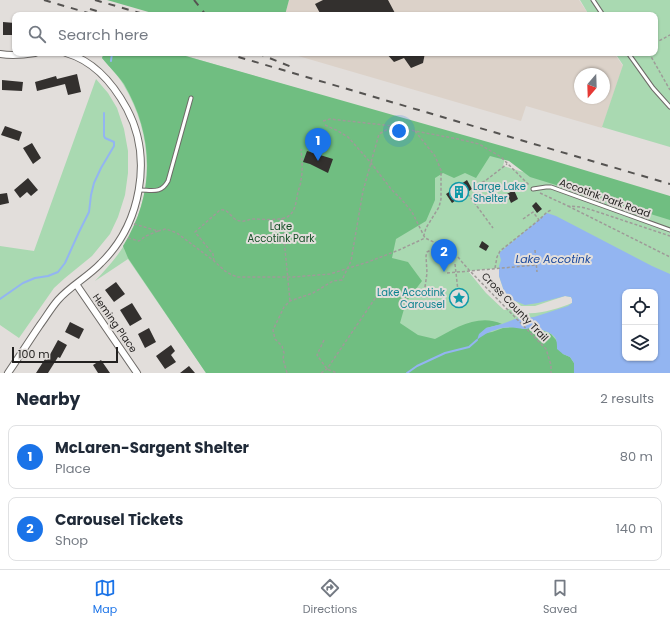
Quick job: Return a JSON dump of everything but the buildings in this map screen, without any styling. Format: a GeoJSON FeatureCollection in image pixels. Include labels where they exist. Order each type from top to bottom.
{"type":"FeatureCollection","features":[{"type":"Feature","properties":{"kind":"street"},"geometry":{"type":"LineString","coordinates":[[0,54],[12,55]]}},
{"type":"Feature","properties":{"kind":"street"},"geometry":{"type":"LineString","coordinates":[[8,373],[56,302],[65,292],[91,273],[115,247],[133,214],[139,190],[141,168],[138,144],[133,123],[115,89],[100,72],[76,56]]}},
{"type":"Feature","properties":{"kind":"street","name":"Heming Place"},"geometry":{"type":"LineString","coordinates":[[76,284],[137,373]]}},
{"type":"Feature","properties":{"kind":"lane"},"geometry":{"type":"LineString","coordinates":[[593,0],[601,12]]}},
{"type":"Feature","properties":{"kind":"lane"},"geometry":{"type":"LineString","coordinates":[[630,56],[653,88],[670,107]]}},
{"type":"Feature","properties":{"kind":"lane"},"geometry":{"type":"LineString","coordinates":[[139,190],[161,190],[168,181],[191,98]]}},
{"type":"Feature","properties":{"kind":"lane","name":"Accotink Park Road"},"geometry":{"type":"LineString","coordinates":[[533,189],[551,187],[670,230]]}},
{"type":"Feature","properties":{"kind":"path"},"geometry":{"type":"LineString","coordinates":[[658,41],[670,35]]}},
{"type":"Feature","properties":{"kind":"path"},"geometry":{"type":"LineString","coordinates":[[651,56],[670,90]]}},
{"type":"Feature","properties":{"kind":"path"},"geometry":{"type":"LineString","coordinates":[[323,121],[330,119],[393,126],[415,132],[444,136],[479,144],[501,157],[533,189]]}},
{"type":"Feature","properties":{"kind":"path"},"geometry":{"type":"LineString","coordinates":[[325,125],[348,137],[372,163],[391,189],[412,212],[425,238],[438,244]]}},
{"type":"Feature","properties":{"kind":"path"},"geometry":{"type":"LineString","coordinates":[[287,373],[283,359],[284,353],[282,346],[275,339],[273,330],[284,307],[290,301],[313,293],[333,281],[342,280],[351,261],[364,192],[379,134],[393,126]]}},
{"type":"Feature","properties":{"kind":"path"},"geometry":{"type":"LineString","coordinates":[[415,132],[435,156],[441,170],[441,199],[439,207],[426,228],[424,235]]}},
{"type":"Feature","properties":{"kind":"path"},"geometry":{"type":"LineString","coordinates":[[214,261],[213,254],[195,232],[220,210],[227,210],[237,220],[242,222],[251,219],[282,218],[288,216],[294,210],[297,202],[301,180],[301,149]]}},
{"type":"Feature","properties":{"kind":"path"},"geometry":{"type":"LineString","coordinates":[[473,187],[485,181],[507,164]]}},
{"type":"Feature","properties":{"kind":"path"},"geometry":{"type":"LineString","coordinates":[[540,193],[670,257]]}},
{"type":"Feature","properties":{"kind":"path"},"geometry":{"type":"LineString","coordinates":[[468,194],[493,228]]}},
{"type":"Feature","properties":{"kind":"path"},"geometry":{"type":"LineString","coordinates":[[568,206],[592,210],[670,236]]}},
{"type":"Feature","properties":{"kind":"path"},"geometry":{"type":"LineString","coordinates":[[495,268],[500,251],[551,210]]}},
{"type":"Feature","properties":{"kind":"path"},"geometry":{"type":"LineString","coordinates":[[523,219],[532,212],[539,220]]}},
{"type":"Feature","properties":{"kind":"path"},"geometry":{"type":"LineString","coordinates":[[282,218],[290,301]]}},
{"type":"Feature","properties":{"kind":"path"},"geometry":{"type":"LineString","coordinates":[[129,222],[158,231]]}},
{"type":"Feature","properties":{"kind":"path"},"geometry":{"type":"LineString","coordinates":[[122,236],[139,241],[158,231],[166,230],[177,234],[214,261],[225,271],[238,277],[325,274],[348,269],[388,255],[425,238]]}},
{"type":"Feature","properties":{"kind":"path"},"geometry":{"type":"LineString","coordinates":[[425,287],[427,273],[426,256],[431,250],[437,249]]}},
{"type":"Feature","properties":{"kind":"path"},"geometry":{"type":"LineString","coordinates":[[535,250],[537,272]]}},
{"type":"Feature","properties":{"kind":"path","name":"Cross County Trail"},"geometry":{"type":"LineString","coordinates":[[458,257],[546,349],[551,366],[551,373]]}},
{"type":"Feature","properties":{"kind":"path"},"geometry":{"type":"LineString","coordinates":[[455,264],[458,291]]}},
{"type":"Feature","properties":{"kind":"path"},"geometry":{"type":"LineString","coordinates":[[447,273],[536,265]]}},
{"type":"Feature","properties":{"kind":"path"},"geometry":{"type":"LineString","coordinates":[[321,373],[327,368],[376,297]]}},
{"type":"Feature","properties":{"kind":"path"},"geometry":{"type":"LineString","coordinates":[[324,340],[317,355],[327,368],[337,373]]}},
{"type":"Feature","properties":{"kind":"shaded area"},"geometry":{"type":"Polygon","coordinates":[[[289,0],[579,0],[587,12],[286,12],[289,0]]]}},
{"type":"Feature","properties":{"kind":"shaded area"},"geometry":{"type":"Polygon","coordinates":[[[298,56],[616,56],[623,66],[602,128],[526,106],[521,121],[298,56]]]}},
{"type":"Feature","properties":{"kind":"green space"},"geometry":{"type":"Polygon","coordinates":[[[107,0],[289,0],[286,12],[149,12],[107,0]]]}},
{"type":"Feature","properties":{"kind":"green space"},"geometry":{"type":"Polygon","coordinates":[[[580,0],[670,0],[670,147],[602,127],[623,65],[617,56],[658,56],[658,12],[587,12],[580,0]]]}},
{"type":"Feature","properties":{"kind":"green space","name":"Lake Accotink Park"},"geometry":{"type":"Polygon","coordinates":[[[103,56],[186,56],[507,150],[503,166],[670,215],[670,373],[206,373],[128,259],[95,281],[115,258],[128,239],[139,214],[144,195],[146,157],[144,138],[132,102],[123,84],[102,58],[103,56]],[[499,268],[468,271],[486,293],[504,310],[513,309],[525,313],[536,313],[555,309],[572,303],[571,297],[565,296],[535,306],[521,306],[504,291],[499,276],[499,268]]]}},
{"type":"Feature","properties":{"kind":"green space","name":"Lake Accotink Park"},"geometry":{"type":"Polygon","coordinates":[[[103,56],[186,56],[551,160],[670,196],[670,220],[530,177],[509,161],[490,156],[476,178],[465,173],[454,178],[443,173],[435,178],[435,200],[426,221],[396,239],[392,258],[408,262],[422,281],[406,302],[400,323],[418,335],[435,339],[467,323],[485,320],[502,324],[486,328],[486,333],[503,328],[516,327],[540,330],[551,334],[556,340],[563,354],[570,357],[574,363],[574,373],[206,373],[128,258],[123,246],[134,227],[146,186],[146,145],[134,104],[124,84],[102,58],[103,56]]]}},
{"type":"Feature","properties":{"kind":"green space"},"geometry":{"type":"Polygon","coordinates":[[[96,79],[108,93],[117,108],[124,129],[128,151],[128,173],[125,195],[118,217],[110,234],[92,256],[54,288],[19,338],[0,325],[0,246],[34,251],[96,79]]]}},
{"type":"Feature","properties":{"kind":"water","name":"Lake Accotink"},"geometry":{"type":"Polygon","coordinates":[[[547,213],[556,216],[670,274],[670,373],[574,373],[574,363],[570,357],[557,349],[556,340],[552,334],[537,329],[511,327],[502,328],[489,332],[477,340],[479,334],[486,328],[515,319],[534,317],[568,306],[572,303],[571,297],[565,296],[525,305],[515,301],[504,291],[499,276],[499,266],[501,260],[499,253],[547,213]]]}},
{"type":"Feature","properties":{"kind":"waterway"},"geometry":{"type":"LineString","coordinates":[[111,61],[112,56]]}},
{"type":"Feature","properties":{"kind":"waterway"},"geometry":{"type":"LineString","coordinates":[[0,299],[23,283],[58,272],[65,263],[89,212],[94,183],[114,146],[114,142],[105,138],[104,136],[104,113]]}},
{"type":"Feature","properties":{"kind":"waterway"},"geometry":{"type":"LineString","coordinates":[[407,373],[417,366],[445,353],[469,347],[477,340]]}},
{"type":"Feature","properties":{"kind":"railway"},"geometry":{"type":"LineString","coordinates":[[44,0],[85,12]]}},
{"type":"Feature","properties":{"kind":"railway"},"geometry":{"type":"LineString","coordinates":[[95,0],[137,12]]}},
{"type":"Feature","properties":{"kind":"railway"},"geometry":{"type":"LineString","coordinates":[[194,0],[204,12]]}},
{"type":"Feature","properties":{"kind":"railway"},"geometry":{"type":"LineString","coordinates":[[90,9],[100,12]]}},
{"type":"Feature","properties":{"kind":"railway"},"geometry":{"type":"LineString","coordinates":[[235,56],[670,184]]}},
{"type":"Feature","properties":{"kind":"railway"},"geometry":{"type":"LineString","coordinates":[[264,56],[294,68]]}},
{"type":"Feature","properties":{"kind":"place","name":"McLaren-Sargent Shelter"},"geometry":{"type":"Point","coordinates":[318,161]}},
{"type":"Feature","properties":{"kind":"place","name":"Large Lake Shelter"},"geometry":{"type":"Point","coordinates":[459,192]}},
{"type":"Feature","properties":{"kind":"place","name":"Carousel Tickets"},"geometry":{"type":"Point","coordinates":[444,272]}},
{"type":"Feature","properties":{"kind":"place","name":"Lake Accotink Carousel"},"geometry":{"type":"Point","coordinates":[459,298]}}]}
